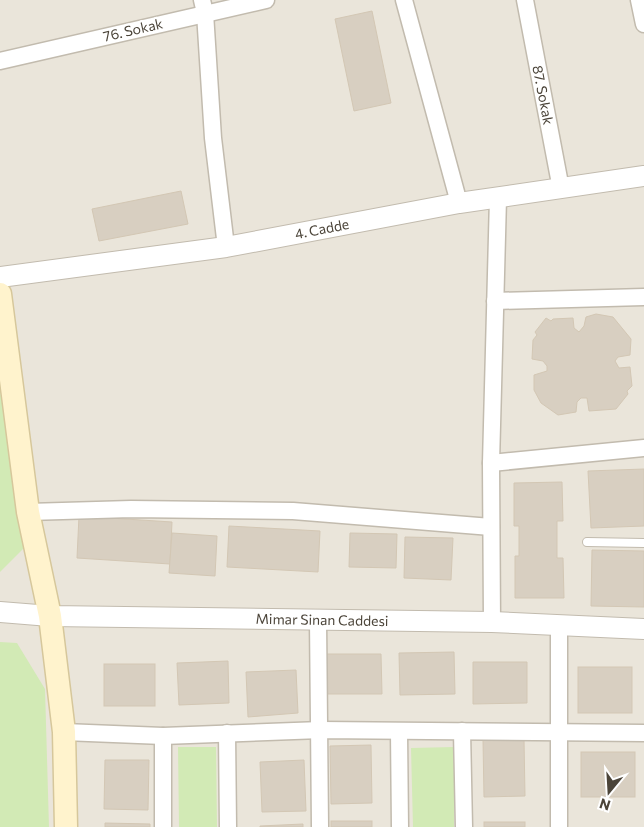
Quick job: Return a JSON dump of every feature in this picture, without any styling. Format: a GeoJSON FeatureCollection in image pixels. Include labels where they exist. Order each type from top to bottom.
{"type":"FeatureCollection","features":[{"type":"Feature","properties":{"kind":"main road"},"geometry":{"type":"LineString","coordinates":[[0,294],[28,512],[50,616],[64,732],[66,827]]}},
{"type":"Feature","properties":{"kind":"street","name":"76. Sokak"},"geometry":{"type":"LineString","coordinates":[[0,61],[204,6],[266,0]]}},
{"type":"Feature","properties":{"kind":"street"},"geometry":{"type":"LineString","coordinates":[[404,0],[459,203]]}},
{"type":"Feature","properties":{"kind":"street","name":"87. Sokak"},"geometry":{"type":"LineString","coordinates":[[525,0],[561,189]]}},
{"type":"Feature","properties":{"kind":"street"},"geometry":{"type":"LineString","coordinates":[[639,0],[644,24]]}},
{"type":"Feature","properties":{"kind":"street"},"geometry":{"type":"LineString","coordinates":[[204,6],[212,138],[226,247]]}},
{"type":"Feature","properties":{"kind":"street","name":"4. Cadde"},"geometry":{"type":"LineString","coordinates":[[0,277],[226,247],[459,203],[644,176]]}},
{"type":"Feature","properties":{"kind":"street"},"geometry":{"type":"LineString","coordinates":[[492,622],[491,463],[498,198]]}},
{"type":"Feature","properties":{"kind":"street"},"geometry":{"type":"LineString","coordinates":[[495,301],[644,297]]}},
{"type":"Feature","properties":{"kind":"street"},"geometry":{"type":"LineString","coordinates":[[491,463],[644,448]]}},
{"type":"Feature","properties":{"kind":"street"},"geometry":{"type":"LineString","coordinates":[[28,512],[130,509],[293,511],[492,527]]}},
{"type":"Feature","properties":{"kind":"street","name":"Mimar Sinan Caddesi"},"geometry":{"type":"LineString","coordinates":[[0,612],[50,616],[492,622],[644,629]]}},
{"type":"Feature","properties":{"kind":"street"},"geometry":{"type":"LineString","coordinates":[[318,620],[321,730],[320,827]]}},
{"type":"Feature","properties":{"kind":"street"},"geometry":{"type":"LineString","coordinates":[[559,625],[559,827]]}},
{"type":"Feature","properties":{"kind":"street"},"geometry":{"type":"LineString","coordinates":[[64,732],[163,736],[321,730],[399,732],[462,730],[644,732]]}},
{"type":"Feature","properties":{"kind":"street"},"geometry":{"type":"LineString","coordinates":[[462,730],[464,827]]}},
{"type":"Feature","properties":{"kind":"street"},"geometry":{"type":"LineString","coordinates":[[399,732],[400,827]]}},
{"type":"Feature","properties":{"kind":"street"},"geometry":{"type":"LineString","coordinates":[[227,733],[228,827]]}},
{"type":"Feature","properties":{"kind":"street"},"geometry":{"type":"LineString","coordinates":[[163,736],[163,827]]}},
{"type":"Feature","properties":{"kind":"lane"},"geometry":{"type":"LineString","coordinates":[[586,542],[644,542]]}},
{"type":"Feature","properties":{"kind":"shaded area"},"geometry":{"type":"Polygon","coordinates":[[[0,0],[644,0],[644,827],[0,827],[0,0]]]}},
{"type":"Feature","properties":{"kind":"green space"},"geometry":{"type":"Polygon","coordinates":[[[0,390],[24,548],[0,572],[0,390]]]}},
{"type":"Feature","properties":{"kind":"green space"},"geometry":{"type":"Polygon","coordinates":[[[0,642],[17,643],[45,689],[49,827],[0,827],[0,642]]]}},
{"type":"Feature","properties":{"kind":"green space"},"geometry":{"type":"Polygon","coordinates":[[[178,747],[216,747],[217,827],[179,827],[178,747]]]}},
{"type":"Feature","properties":{"kind":"green space"},"geometry":{"type":"Polygon","coordinates":[[[454,747],[454,827],[413,827],[411,748],[454,747]]]}},
{"type":"Feature","properties":{"kind":"building"},"geometry":{"type":"Polygon","coordinates":[[[372,11],[391,103],[354,111],[335,19],[372,11]]]}},
{"type":"Feature","properties":{"kind":"building"},"geometry":{"type":"Polygon","coordinates":[[[181,191],[188,224],[99,241],[92,209],[181,191]]]}},
{"type":"Feature","properties":{"kind":"building"},"geometry":{"type":"Polygon","coordinates":[[[596,314],[613,317],[631,339],[630,355],[618,357],[615,361],[619,368],[630,367],[632,386],[616,409],[589,411],[587,398],[581,398],[577,402],[576,412],[558,415],[541,403],[534,390],[534,375],[547,371],[547,366],[543,361],[532,359],[533,340],[537,335],[535,332],[546,318],[551,321],[553,319],[573,318],[574,328],[579,332],[584,326],[586,317],[596,314]]]}},
{"type":"Feature","properties":{"kind":"building"},"geometry":{"type":"Polygon","coordinates":[[[644,469],[644,526],[591,528],[588,471],[644,469]]]}},
{"type":"Feature","properties":{"kind":"building"},"geometry":{"type":"Polygon","coordinates":[[[562,482],[563,521],[557,521],[557,558],[563,558],[564,598],[515,598],[515,556],[519,556],[519,526],[514,526],[514,483],[562,482]]]}},
{"type":"Feature","properties":{"kind":"building"},"geometry":{"type":"Polygon","coordinates":[[[79,516],[172,522],[170,564],[77,558],[79,516]]]}},
{"type":"Feature","properties":{"kind":"building"},"geometry":{"type":"Polygon","coordinates":[[[229,526],[320,531],[318,572],[227,567],[229,526]]]}},
{"type":"Feature","properties":{"kind":"building"},"geometry":{"type":"Polygon","coordinates":[[[172,533],[217,536],[215,576],[169,573],[172,533]]]}},
{"type":"Feature","properties":{"kind":"building"},"geometry":{"type":"Polygon","coordinates":[[[350,533],[397,534],[396,568],[349,567],[350,533]]]}},
{"type":"Feature","properties":{"kind":"building"},"geometry":{"type":"Polygon","coordinates":[[[405,537],[453,538],[451,580],[404,578],[405,537]]]}},
{"type":"Feature","properties":{"kind":"building"},"geometry":{"type":"Polygon","coordinates":[[[592,550],[644,551],[644,607],[591,606],[592,550]]]}},
{"type":"Feature","properties":{"kind":"building"},"geometry":{"type":"Polygon","coordinates":[[[454,652],[455,694],[400,695],[399,653],[454,652]]]}},
{"type":"Feature","properties":{"kind":"building"},"geometry":{"type":"Polygon","coordinates":[[[324,654],[381,654],[382,694],[324,694],[324,654]]]}},
{"type":"Feature","properties":{"kind":"building"},"geometry":{"type":"Polygon","coordinates":[[[228,661],[229,703],[179,705],[177,663],[228,661]]]}},
{"type":"Feature","properties":{"kind":"building"},"geometry":{"type":"Polygon","coordinates":[[[473,662],[527,662],[527,703],[473,704],[473,662]]]}},
{"type":"Feature","properties":{"kind":"building"},"geometry":{"type":"Polygon","coordinates":[[[104,664],[155,664],[155,706],[104,706],[104,664]]]}},
{"type":"Feature","properties":{"kind":"building"},"geometry":{"type":"Polygon","coordinates":[[[578,667],[632,667],[632,713],[578,713],[578,667]]]}},
{"type":"Feature","properties":{"kind":"building"},"geometry":{"type":"Polygon","coordinates":[[[296,670],[298,713],[248,717],[246,672],[296,670]]]}},
{"type":"Feature","properties":{"kind":"building"},"geometry":{"type":"Polygon","coordinates":[[[524,739],[525,796],[484,797],[483,740],[524,739]]]}},
{"type":"Feature","properties":{"kind":"building"},"geometry":{"type":"Polygon","coordinates":[[[371,745],[372,803],[331,804],[330,746],[371,745]]]}},
{"type":"Feature","properties":{"kind":"building"},"geometry":{"type":"Polygon","coordinates":[[[581,752],[635,752],[635,797],[581,797],[581,752]]]}},
{"type":"Feature","properties":{"kind":"building"},"geometry":{"type":"Polygon","coordinates":[[[105,760],[149,760],[148,810],[104,809],[105,760]]]}},
{"type":"Feature","properties":{"kind":"building"},"geometry":{"type":"Polygon","coordinates":[[[304,760],[306,811],[262,812],[260,762],[304,760]]]}},
{"type":"Feature","properties":{"kind":"building"},"geometry":{"type":"Polygon","coordinates":[[[331,821],[372,821],[372,827],[331,827],[331,821]]]}},
{"type":"Feature","properties":{"kind":"building"},"geometry":{"type":"Polygon","coordinates":[[[484,822],[525,822],[525,827],[484,827],[484,822]]]}},
{"type":"Feature","properties":{"kind":"building"},"geometry":{"type":"Polygon","coordinates":[[[105,823],[150,824],[150,827],[105,827],[105,823]]]}},
{"type":"Feature","properties":{"kind":"building"},"geometry":{"type":"Polygon","coordinates":[[[303,824],[303,827],[260,827],[260,826],[303,824]]]}}]}
